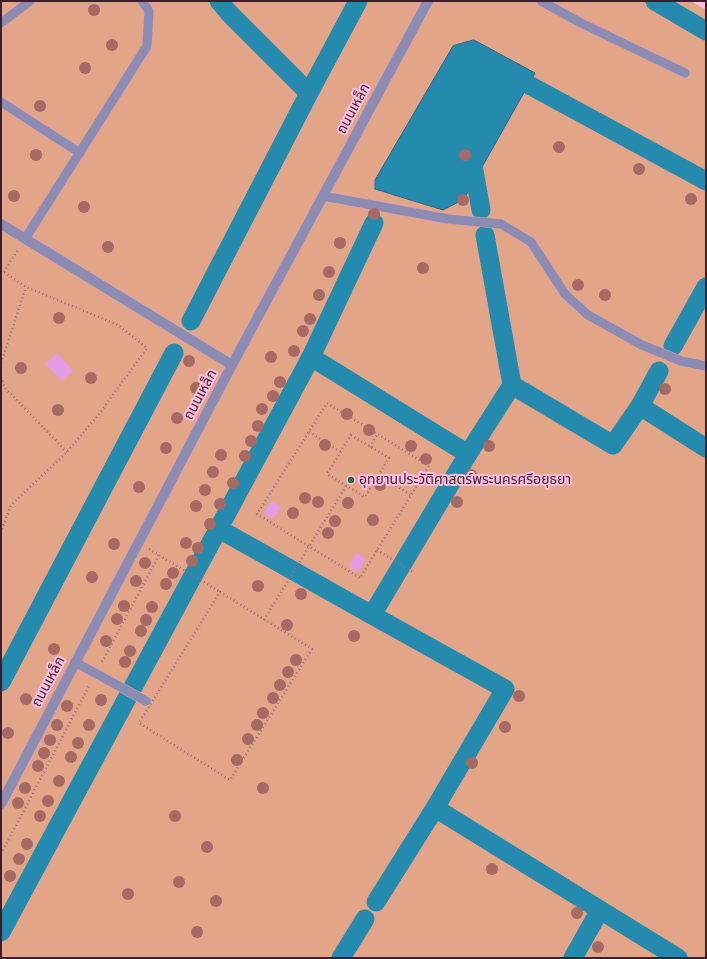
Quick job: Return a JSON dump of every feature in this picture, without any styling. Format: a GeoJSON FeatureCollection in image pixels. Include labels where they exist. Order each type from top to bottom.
{"type":"FeatureCollection","features":[{"type":"Feature","properties":{"kind":"street","name":"ถนนเหล็ก"},"geometry":{"type":"LineString","coordinates":[[1,804],[232,365],[428,1]]}},
{"type":"Feature","properties":{"kind":"street"},"geometry":{"type":"LineString","coordinates":[[1,224],[232,365]]}},
{"type":"Feature","properties":{"kind":"lane"},"geometry":{"type":"LineString","coordinates":[[1,23],[30,1]]}},
{"type":"Feature","properties":{"kind":"lane"},"geometry":{"type":"LineString","coordinates":[[25,239],[147,46],[149,11],[142,1]]}},
{"type":"Feature","properties":{"kind":"lane"},"geometry":{"type":"LineString","coordinates":[[541,1],[581,24],[685,73]]}},
{"type":"Feature","properties":{"kind":"lane"},"geometry":{"type":"LineString","coordinates":[[1,102],[80,153]]}},
{"type":"Feature","properties":{"kind":"lane"},"geometry":{"type":"LineString","coordinates":[[323,196],[448,219],[501,224],[531,242],[565,294],[588,315],[642,345],[681,361],[706,366]]}},
{"type":"Feature","properties":{"kind":"lane"},"geometry":{"type":"LineString","coordinates":[[75,662],[146,701]]}},
{"type":"Feature","properties":{"kind":"path"},"geometry":{"type":"LineString","coordinates":[[4,272],[25,239]]}},
{"type":"Feature","properties":{"kind":"path"},"geometry":{"type":"LineString","coordinates":[[1,270],[26,287],[118,325],[147,348],[99,414],[67,452],[11,505],[1,532]]}},
{"type":"Feature","properties":{"kind":"path"},"geometry":{"type":"LineString","coordinates":[[1,363],[26,287]]}},
{"type":"Feature","properties":{"kind":"path"},"geometry":{"type":"LineString","coordinates":[[1,377],[5,388],[67,452]]}},
{"type":"Feature","properties":{"kind":"path"},"geometry":{"type":"LineString","coordinates":[[326,403],[429,466],[360,578],[257,514],[309,432],[326,403]]}},
{"type":"Feature","properties":{"kind":"path"},"geometry":{"type":"LineString","coordinates":[[309,432],[341,452]]}},
{"type":"Feature","properties":{"kind":"path"},"geometry":{"type":"LineString","coordinates":[[351,435],[389,458],[365,497],[327,474],[341,452],[351,435]]}},
{"type":"Feature","properties":{"kind":"path"},"geometry":{"type":"LineString","coordinates":[[370,447],[378,435]]}},
{"type":"Feature","properties":{"kind":"path"},"geometry":{"type":"LineString","coordinates":[[379,475],[411,495]]}},
{"type":"Feature","properties":{"kind":"path"},"geometry":{"type":"LineString","coordinates":[[264,620],[346,486]]}},
{"type":"Feature","properties":{"kind":"path"},"geometry":{"type":"LineString","coordinates":[[139,542],[211,586],[264,620],[312,649],[230,780],[139,723],[220,592]]}},
{"type":"Feature","properties":{"kind":"path"},"geometry":{"type":"LineString","coordinates":[[377,550],[413,572]]}},
{"type":"Feature","properties":{"kind":"path"},"geometry":{"type":"LineString","coordinates":[[1,854],[159,555]]}},
{"type":"Feature","properties":{"kind":"shaded area"},"geometry":{"type":"Polygon","coordinates":[[[1,1],[691,1],[706,10],[706,958],[1,958],[1,1]]]}},
{"type":"Feature","properties":{"kind":"water"},"geometry":{"type":"Polygon","coordinates":[[[474,40],[535,73],[464,199],[443,210],[375,189],[375,180],[453,46],[474,40]]]}},
{"type":"Feature","properties":{"kind":"building"},"geometry":{"type":"Polygon","coordinates":[[[57,353],[73,371],[62,381],[45,364],[57,353]]]}},
{"type":"Feature","properties":{"kind":"building"},"geometry":{"type":"Polygon","coordinates":[[[271,501],[281,507],[273,519],[264,513],[271,501]]]}},
{"type":"Feature","properties":{"kind":"building"},"geometry":{"type":"Polygon","coordinates":[[[356,553],[366,559],[358,572],[349,566],[356,553]]]}},
{"type":"Feature","properties":{"kind":"waterway"},"geometry":{"type":"LineString","coordinates":[[219,1],[229,13],[309,93]]}},
{"type":"Feature","properties":{"kind":"waterway"},"geometry":{"type":"LineString","coordinates":[[191,321],[358,1]]}},
{"type":"Feature","properties":{"kind":"waterway"},"geometry":{"type":"LineString","coordinates":[[655,1],[706,31]]}},
{"type":"Feature","properties":{"kind":"waterway"},"geometry":{"type":"LineString","coordinates":[[507,73],[706,181]]}},
{"type":"Feature","properties":{"kind":"waterway"},"geometry":{"type":"LineString","coordinates":[[471,154],[481,210]]}},
{"type":"Feature","properties":{"kind":"waterway"},"geometry":{"type":"LineString","coordinates":[[1,932],[311,357],[374,223]]}},
{"type":"Feature","properties":{"kind":"waterway"},"geometry":{"type":"LineString","coordinates":[[485,235],[512,385]]}},
{"type":"Feature","properties":{"kind":"waterway"},"geometry":{"type":"LineString","coordinates":[[673,346],[706,287]]}},
{"type":"Feature","properties":{"kind":"waterway"},"geometry":{"type":"LineString","coordinates":[[1,682],[174,353]]}},
{"type":"Feature","properties":{"kind":"waterway"},"geometry":{"type":"LineString","coordinates":[[311,357],[468,454]]}},
{"type":"Feature","properties":{"kind":"waterway"},"geometry":{"type":"LineString","coordinates":[[376,902],[435,808],[505,689],[372,615],[468,454],[512,385],[613,445],[640,406],[659,371]]}},
{"type":"Feature","properties":{"kind":"waterway"},"geometry":{"type":"LineString","coordinates":[[640,406],[706,448]]}},
{"type":"Feature","properties":{"kind":"waterway"},"geometry":{"type":"LineString","coordinates":[[219,529],[372,615]]}},
{"type":"Feature","properties":{"kind":"waterway"},"geometry":{"type":"LineString","coordinates":[[435,808],[678,958]]}},
{"type":"Feature","properties":{"kind":"waterway"},"geometry":{"type":"LineString","coordinates":[[573,958],[600,910]]}},
{"type":"Feature","properties":{"kind":"waterway"},"geometry":{"type":"LineString","coordinates":[[341,958],[365,919]]}},
{"type":"Feature","properties":{"kind":"place","name":"อุทยานประวัติศาสตร์พระนครศรีอยุธยา"},"geometry":{"type":"Point","coordinates":[351,480]}}]}
